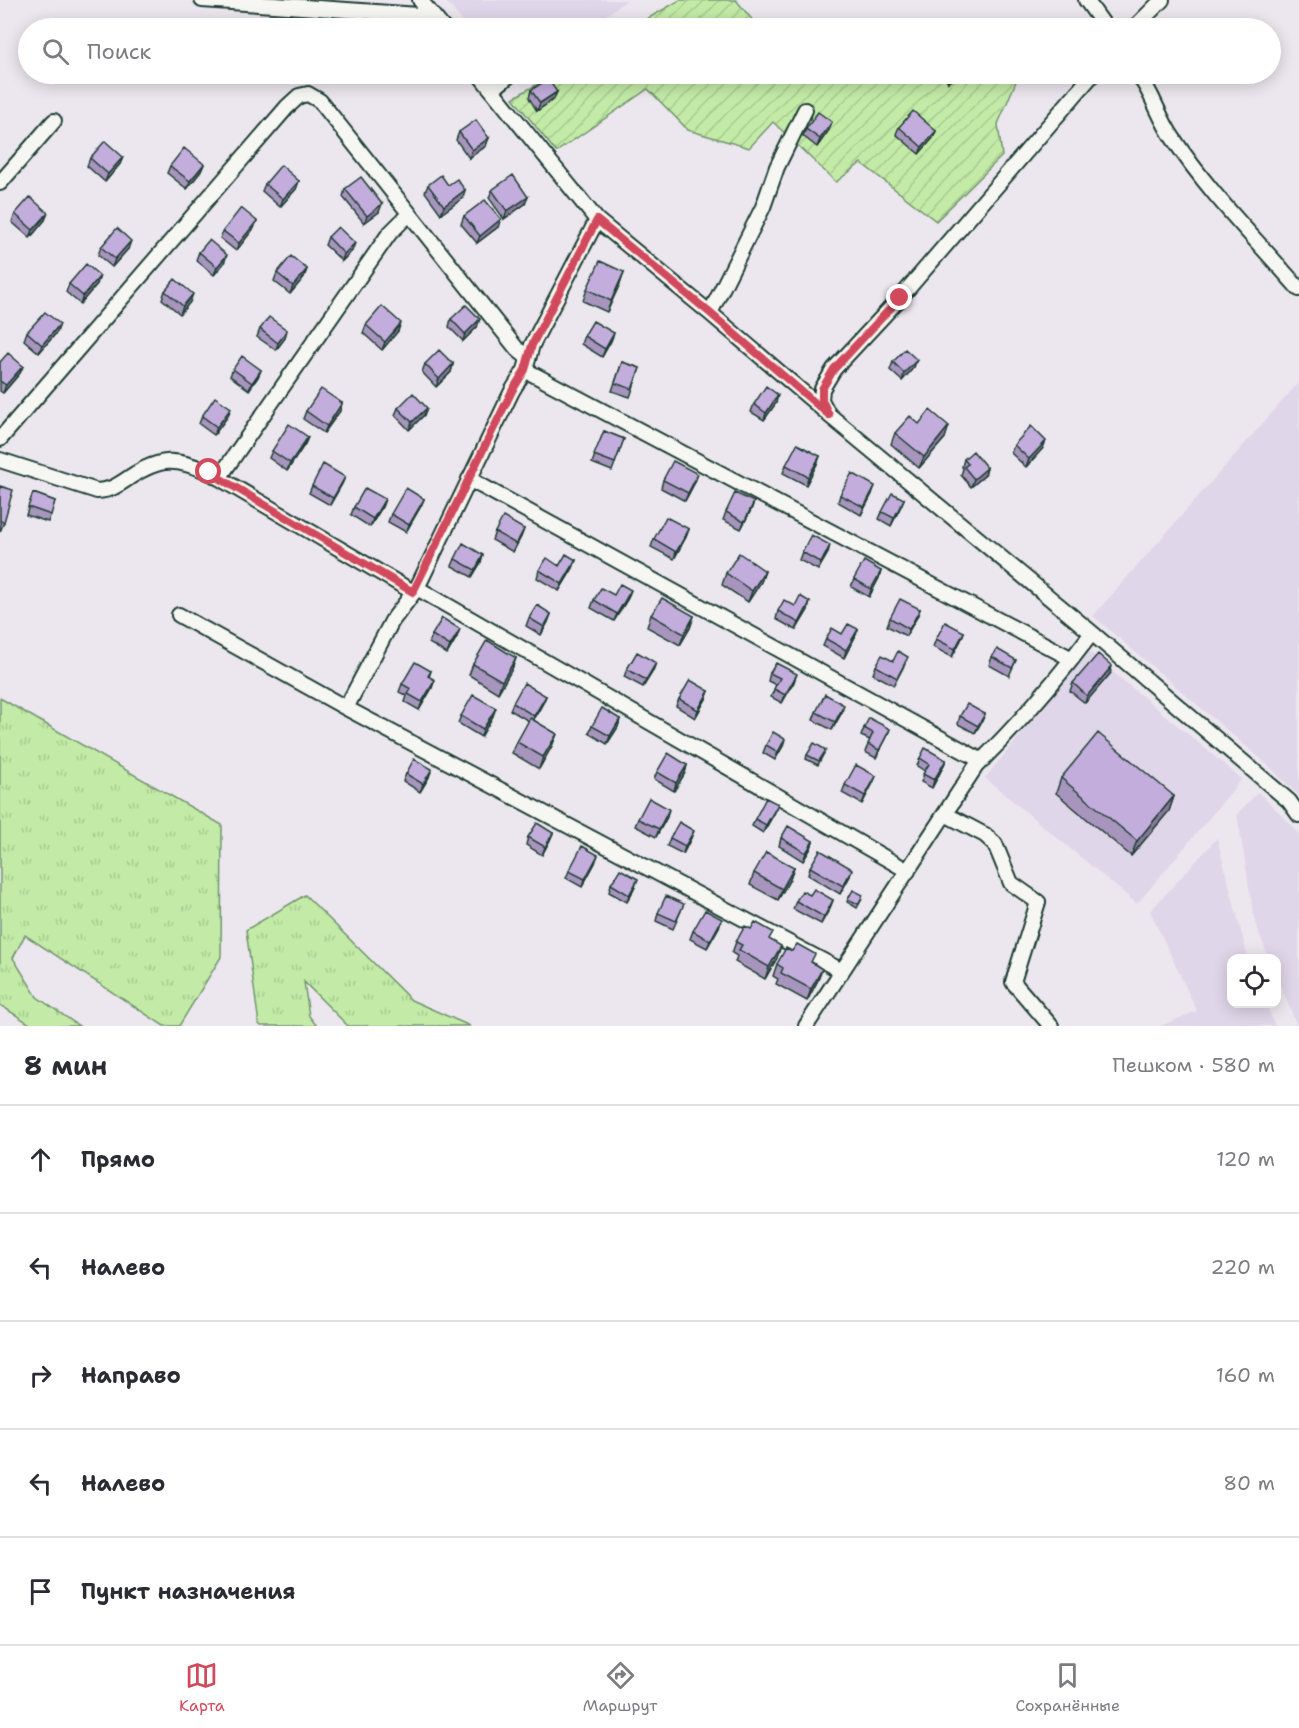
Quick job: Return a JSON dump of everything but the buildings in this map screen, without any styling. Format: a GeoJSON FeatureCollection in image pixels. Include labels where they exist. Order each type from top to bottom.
{"type":"FeatureCollection","features":[{"type":"Feature","properties":{"kind":"street"},"geometry":{"type":"LineString","coordinates":[[202,0],[433,16]]}},
{"type":"Feature","properties":{"kind":"street"},"geometry":{"type":"LineString","coordinates":[[420,0],[433,16]]}},
{"type":"Feature","properties":{"kind":"street"},"geometry":{"type":"LineString","coordinates":[[1086,0],[1099,18]]}},
{"type":"Feature","properties":{"kind":"street"},"geometry":{"type":"LineString","coordinates":[[1144,18],[1162,0]]}},
{"type":"Feature","properties":{"kind":"street"},"geometry":{"type":"LineString","coordinates":[[487,84],[597,220],[1092,633],[1289,801],[1299,815]]}},
{"type":"Feature","properties":{"kind":"street"},"geometry":{"type":"LineString","coordinates":[[492,90],[499,84]]}},
{"type":"Feature","properties":{"kind":"street"},"geometry":{"type":"LineString","coordinates":[[829,415],[822,400],[822,389],[834,369],[900,298],[1084,84]]}},
{"type":"Feature","properties":{"kind":"street"},"geometry":{"type":"LineString","coordinates":[[1145,84],[1172,136],[1219,200],[1299,289]]}},
{"type":"Feature","properties":{"kind":"street"},"geometry":{"type":"LineString","coordinates":[[0,439],[287,107],[299,96],[308,94],[320,101],[527,364],[1072,659]]}},
{"type":"Feature","properties":{"kind":"street"},"geometry":{"type":"LineString","coordinates":[[710,313],[763,207],[777,167],[805,110]]}},
{"type":"Feature","properties":{"kind":"street"},"geometry":{"type":"LineString","coordinates":[[0,183],[54,121]]}},
{"type":"Feature","properties":{"kind":"street"},"geometry":{"type":"LineString","coordinates":[[219,477],[389,234],[409,214]]}},
{"type":"Feature","properties":{"kind":"street"},"geometry":{"type":"LineString","coordinates":[[346,708],[392,621],[415,590],[527,364],[532,345],[597,220]]}},
{"type":"Feature","properties":{"kind":"street"},"geometry":{"type":"LineString","coordinates":[[0,460],[97,491],[110,490],[147,466],[161,462],[179,461],[194,465],[219,477],[908,871]]}},
{"type":"Feature","properties":{"kind":"street"},"geometry":{"type":"LineString","coordinates":[[469,479],[982,761]]}},
{"type":"Feature","properties":{"kind":"street"},"geometry":{"type":"LineString","coordinates":[[180,615],[346,708],[842,972]]}},
{"type":"Feature","properties":{"kind":"street"},"geometry":{"type":"LineString","coordinates":[[806,1026],[976,766],[998,745],[1092,633]]}},
{"type":"Feature","properties":{"kind":"street"},"geometry":{"type":"LineString","coordinates":[[945,814],[985,835],[995,844],[1011,883],[1038,902],[1013,982],[1051,1026]]}},
{"type":"Feature","properties":{"kind":"shaded area"},"geometry":{"type":"Polygon","coordinates":[[[445,0],[627,0],[603,18],[460,18],[445,0]]]}},
{"type":"Feature","properties":{"kind":"shaded area"},"geometry":{"type":"Polygon","coordinates":[[[1299,382],[1299,796],[1269,766],[1093,616],[1299,382]]]}},
{"type":"Feature","properties":{"kind":"shaded area"},"geometry":{"type":"Polygon","coordinates":[[[1089,652],[1242,779],[1137,904],[985,778],[1089,652]]]}},
{"type":"Feature","properties":{"kind":"shaded area"},"geometry":{"type":"Polygon","coordinates":[[[1258,792],[1299,834],[1299,1026],[1297,1026],[1281,986],[1281,954],[1267,954],[1255,923],[1237,814],[1258,792]]]}},
{"type":"Feature","properties":{"kind":"shaded area"},"geometry":{"type":"Polygon","coordinates":[[[1217,838],[1247,954],[1227,954],[1227,1008],[1268,1008],[1275,1026],[1160,1026],[1197,1011],[1150,911],[1217,838]]]}},
{"type":"Feature","properties":{"kind":"green space"},"geometry":{"type":"Polygon","coordinates":[[[680,0],[736,0],[751,18],[648,18],[680,0]]]}},
{"type":"Feature","properties":{"kind":"green space"},"geometry":{"type":"Polygon","coordinates":[[[538,84],[1015,84],[998,124],[1002,156],[936,221],[861,163],[836,182],[773,122],[749,148],[688,130],[648,89],[556,152],[513,98],[538,84]]]}},
{"type":"Feature","properties":{"kind":"green space"},"geometry":{"type":"Polygon","coordinates":[[[0,698],[222,825],[221,957],[179,1026],[164,1026],[25,935],[13,958],[37,997],[79,1026],[33,1026],[0,1005],[0,698]]]}},
{"type":"Feature","properties":{"kind":"green space"},"geometry":{"type":"Polygon","coordinates":[[[305,895],[411,1000],[470,1026],[348,1026],[304,982],[309,1016],[317,1026],[261,1026],[246,930],[305,895]]]}},
{"type":"Feature","properties":{"kind":"route"},"geometry":{"type":"LineString","coordinates":[[209,472],[413,592],[417,588],[512,391],[525,370],[532,345],[597,220],[829,415],[822,400],[822,389],[834,369],[900,298]]}}]}
